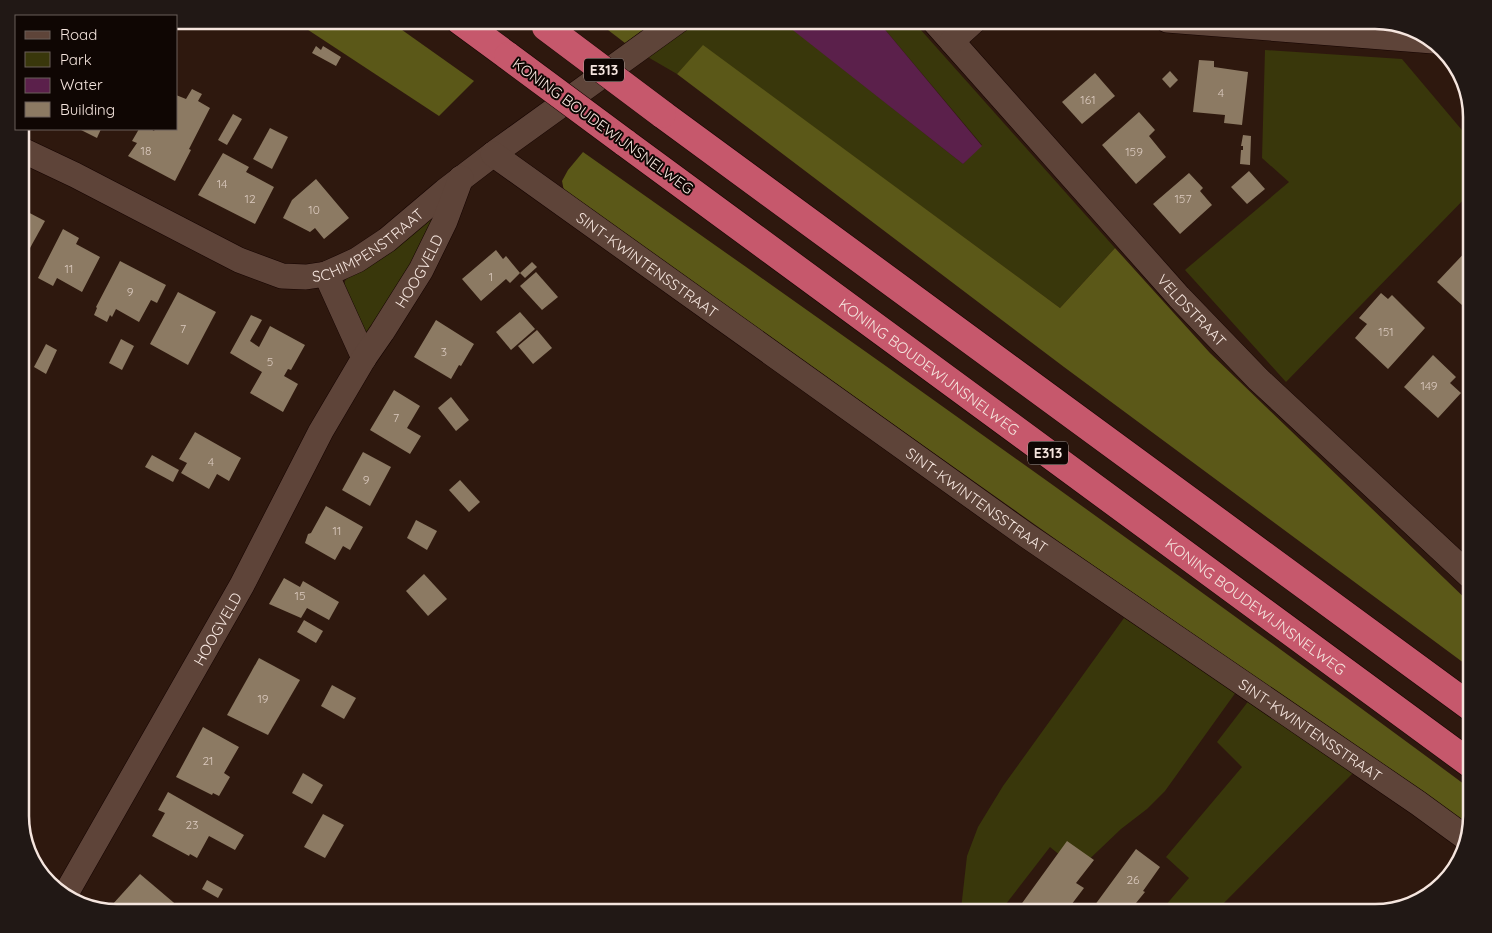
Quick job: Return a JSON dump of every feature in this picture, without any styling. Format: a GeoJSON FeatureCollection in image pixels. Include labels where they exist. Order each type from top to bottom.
{"type":"FeatureCollection","features":[{"type":"Feature","properties":{"kind":"highway","name":"KONING BOUDEWIJNSNELWEG"},"geometry":{"type":"LineString","coordinates":[[471,29],[1463,758]]}},
{"type":"Feature","properties":{"kind":"highway","name":"E313"},"geometry":{"type":"LineString","coordinates":[[549,29],[1463,701]]}},
{"type":"Feature","properties":{"kind":"street","name":"SCHIMPENSTRAAT"},"geometry":{"type":"LineString","coordinates":[[29,153],[239,260],[282,276],[306,277],[326,274],[357,260],[387,240],[461,178],[667,29]]}},
{"type":"Feature","properties":{"kind":"street","name":"VELDSTRAAT"},"geometry":{"type":"LineString","coordinates":[[941,29],[1179,297],[1258,379],[1463,570]]}},
{"type":"Feature","properties":{"kind":"street"},"geometry":{"type":"LineString","coordinates":[[952,42],[966,29]]}},
{"type":"Feature","properties":{"kind":"street"},"geometry":{"type":"LineString","coordinates":[[1281,29],[1417,40]]}},
{"type":"Feature","properties":{"kind":"street","name":"SINT-KWINTENSSTRAAT"},"geometry":{"type":"LineString","coordinates":[[493,154],[1026,535],[1410,797],[1461,835]]}},
{"type":"Feature","properties":{"kind":"street","name":"HOOGVELD"},"geometry":{"type":"LineString","coordinates":[[68,889],[242,585],[321,431],[364,358],[422,270],[445,221],[461,178]]}},
{"type":"Feature","properties":{"kind":"street"},"geometry":{"type":"LineString","coordinates":[[326,274],[364,358]]}},
{"type":"Feature","properties":{"kind":"green space"},"geometry":{"type":"Polygon","coordinates":[[[684,29],[792,29],[963,164],[982,145],[885,29],[920,29],[1115,248],[1060,308],[703,46],[677,74],[646,56],[684,29]]]}},
{"type":"Feature","properties":{"kind":"green space"},"geometry":{"type":"Polygon","coordinates":[[[1265,50],[1402,59],[1463,131],[1463,200],[1286,382],[1185,270],[1289,182],[1262,158],[1265,50]]]}},
{"type":"Feature","properties":{"kind":"green space"},"geometry":{"type":"Polygon","coordinates":[[[435,213],[443,213],[368,336],[362,336],[344,288],[345,281],[353,272],[435,213]]]}},
{"type":"Feature","properties":{"kind":"green space"},"geometry":{"type":"Polygon","coordinates":[[[1124,618],[1236,692],[1165,791],[1078,870],[1050,847],[1006,904],[962,904],[967,856],[978,827],[1003,786],[1124,618]]]}},
{"type":"Feature","properties":{"kind":"green space"},"geometry":{"type":"Polygon","coordinates":[[[1250,699],[1354,772],[1223,904],[1167,904],[1189,878],[1166,857],[1242,767],[1217,742],[1250,699]]]}},
{"type":"Feature","properties":{"kind":"shaded area"},"geometry":{"type":"Polygon","coordinates":[[[307,29],[401,29],[474,81],[439,116],[307,29]]]}},
{"type":"Feature","properties":{"kind":"shaded area"},"geometry":{"type":"Polygon","coordinates":[[[607,29],[644,29],[625,43],[607,29]]]}},
{"type":"Feature","properties":{"kind":"shaded area"},"geometry":{"type":"Polygon","coordinates":[[[703,45],[1060,308],[1115,248],[1210,353],[1463,596],[1463,662],[1064,367],[677,74],[703,45]]]}},
{"type":"Feature","properties":{"kind":"shaded area"},"geometry":{"type":"Polygon","coordinates":[[[583,152],[1141,548],[1362,709],[1463,783],[1463,823],[1370,756],[1061,543],[564,191],[562,181],[568,170],[583,152]]]}},
{"type":"Feature","properties":{"kind":"water"},"geometry":{"type":"Polygon","coordinates":[[[791,29],[884,29],[982,146],[963,164],[791,29]]]}},
{"type":"Feature","properties":{"kind":"building"},"geometry":{"type":"Polygon","coordinates":[[[316,46],[321,50],[323,46],[341,57],[336,66],[312,53],[316,46]]]}},
{"type":"Feature","properties":{"kind":"building"},"geometry":{"type":"Polygon","coordinates":[[[1199,60],[1214,61],[1214,67],[1248,72],[1242,125],[1224,123],[1225,115],[1193,112],[1199,60]]]}},
{"type":"Feature","properties":{"kind":"building"},"geometry":{"type":"Polygon","coordinates":[[[1170,71],[1178,80],[1170,88],[1162,79],[1170,71]]]}},
{"type":"Feature","properties":{"kind":"building"},"geometry":{"type":"Polygon","coordinates":[[[1095,73],[1115,96],[1082,124],[1062,102],[1095,73]]]}},
{"type":"Feature","properties":{"kind":"building"},"geometry":{"type":"Polygon","coordinates":[[[192,89],[202,94],[198,101],[210,108],[175,181],[128,156],[137,143],[132,141],[138,130],[178,130],[178,96],[186,99],[192,89]]]}},
{"type":"Feature","properties":{"kind":"building"},"geometry":{"type":"Polygon","coordinates":[[[1139,112],[1155,130],[1149,136],[1166,157],[1136,184],[1102,145],[1139,112]]]}},
{"type":"Feature","properties":{"kind":"building"},"geometry":{"type":"Polygon","coordinates":[[[233,114],[242,119],[227,145],[218,140],[233,114]]]}},
{"type":"Feature","properties":{"kind":"building"},"geometry":{"type":"Polygon","coordinates":[[[270,128],[288,137],[272,169],[253,159],[270,128]]]}},
{"type":"Feature","properties":{"kind":"building"},"geometry":{"type":"Polygon","coordinates":[[[81,130],[101,130],[97,138],[81,130]]]}},
{"type":"Feature","properties":{"kind":"building"},"geometry":{"type":"Polygon","coordinates":[[[1243,135],[1251,136],[1250,165],[1240,164],[1241,150],[1243,150],[1243,146],[1241,146],[1243,135]]]}},
{"type":"Feature","properties":{"kind":"building"},"geometry":{"type":"Polygon","coordinates":[[[223,153],[249,167],[246,172],[274,187],[255,224],[198,195],[223,153]]]}},
{"type":"Feature","properties":{"kind":"building"},"geometry":{"type":"Polygon","coordinates":[[[1249,171],[1265,189],[1247,204],[1231,187],[1249,171]]]}},
{"type":"Feature","properties":{"kind":"building"},"geometry":{"type":"Polygon","coordinates":[[[1189,173],[1203,188],[1200,191],[1212,205],[1180,234],[1153,204],[1189,173]]]}},
{"type":"Feature","properties":{"kind":"building"},"geometry":{"type":"Polygon","coordinates":[[[316,179],[349,218],[324,239],[315,228],[310,232],[283,218],[292,200],[316,179]]]}},
{"type":"Feature","properties":{"kind":"building"},"geometry":{"type":"Polygon","coordinates":[[[29,213],[45,221],[29,250],[29,213]]]}},
{"type":"Feature","properties":{"kind":"building"},"geometry":{"type":"Polygon","coordinates":[[[63,229],[79,238],[76,244],[100,257],[82,292],[57,278],[53,286],[38,278],[63,229]]]}},
{"type":"Feature","properties":{"kind":"building"},"geometry":{"type":"Polygon","coordinates":[[[496,250],[503,259],[506,256],[520,273],[510,283],[506,279],[481,301],[462,279],[496,250]]]}},
{"type":"Feature","properties":{"kind":"building"},"geometry":{"type":"Polygon","coordinates":[[[1463,255],[1463,306],[1437,282],[1463,255]]]}},
{"type":"Feature","properties":{"kind":"building"},"geometry":{"type":"Polygon","coordinates":[[[120,261],[166,285],[157,303],[151,300],[139,322],[116,309],[112,317],[110,315],[107,322],[94,315],[96,307],[120,261]]]}},
{"type":"Feature","properties":{"kind":"building"},"geometry":{"type":"Polygon","coordinates":[[[532,262],[537,267],[525,278],[520,273],[532,262]]]}},
{"type":"Feature","properties":{"kind":"building"},"geometry":{"type":"Polygon","coordinates":[[[536,272],[558,297],[542,310],[520,286],[536,272]]]}},
{"type":"Feature","properties":{"kind":"building"},"geometry":{"type":"Polygon","coordinates":[[[178,292],[216,312],[188,365],[150,344],[178,292]]]}},
{"type":"Feature","properties":{"kind":"building"},"geometry":{"type":"Polygon","coordinates":[[[1381,293],[1388,299],[1392,295],[1425,328],[1388,369],[1355,338],[1367,324],[1359,318],[1381,293]]]}},
{"type":"Feature","properties":{"kind":"building"},"geometry":{"type":"Polygon","coordinates":[[[520,312],[535,329],[511,350],[496,332],[520,312]]]}},
{"type":"Feature","properties":{"kind":"building"},"geometry":{"type":"Polygon","coordinates":[[[251,315],[262,320],[250,341],[259,347],[270,326],[305,345],[291,370],[288,369],[284,376],[298,384],[283,412],[250,393],[262,372],[230,353],[251,315]]]}},
{"type":"Feature","properties":{"kind":"building"},"geometry":{"type":"Polygon","coordinates":[[[436,320],[474,344],[451,379],[414,357],[436,320]]]}},
{"type":"Feature","properties":{"kind":"building"},"geometry":{"type":"Polygon","coordinates":[[[537,330],[552,348],[533,364],[518,346],[537,330]]]}},
{"type":"Feature","properties":{"kind":"building"},"geometry":{"type":"Polygon","coordinates":[[[121,339],[134,346],[122,370],[109,363],[121,339]]]}},
{"type":"Feature","properties":{"kind":"building"},"geometry":{"type":"Polygon","coordinates":[[[46,344],[57,350],[46,374],[34,367],[46,344]]]}},
{"type":"Feature","properties":{"kind":"building"},"geometry":{"type":"Polygon","coordinates":[[[1433,355],[1456,377],[1450,383],[1461,393],[1438,418],[1404,387],[1433,355]]]}},
{"type":"Feature","properties":{"kind":"building"},"geometry":{"type":"Polygon","coordinates":[[[394,390],[420,406],[407,428],[421,436],[410,454],[370,430],[394,390]]]}},
{"type":"Feature","properties":{"kind":"building"},"geometry":{"type":"Polygon","coordinates":[[[451,397],[469,420],[456,431],[438,408],[451,397]]]}},
{"type":"Feature","properties":{"kind":"building"},"geometry":{"type":"Polygon","coordinates":[[[195,432],[241,458],[229,481],[217,474],[209,489],[181,473],[187,463],[179,459],[195,432]]]}},
{"type":"Feature","properties":{"kind":"building"},"geometry":{"type":"Polygon","coordinates":[[[363,452],[391,467],[370,506],[342,490],[363,452]]]}},
{"type":"Feature","properties":{"kind":"building"},"geometry":{"type":"Polygon","coordinates":[[[152,455],[179,470],[173,482],[145,467],[152,455]]]}},
{"type":"Feature","properties":{"kind":"building"},"geometry":{"type":"Polygon","coordinates":[[[460,480],[480,502],[469,512],[449,490],[460,480]]]}},
{"type":"Feature","properties":{"kind":"building"},"geometry":{"type":"Polygon","coordinates":[[[326,506],[363,527],[350,550],[343,546],[335,560],[305,543],[308,534],[311,533],[326,506]]]}},
{"type":"Feature","properties":{"kind":"building"},"geometry":{"type":"Polygon","coordinates":[[[416,520],[437,531],[427,550],[407,538],[416,520]]]}},
{"type":"Feature","properties":{"kind":"building"},"geometry":{"type":"Polygon","coordinates":[[[424,574],[447,599],[428,616],[406,591],[424,574]]]}},
{"type":"Feature","properties":{"kind":"building"},"geometry":{"type":"Polygon","coordinates":[[[284,578],[300,587],[303,581],[339,602],[329,620],[307,608],[301,618],[269,604],[284,578]]]}},
{"type":"Feature","properties":{"kind":"building"},"geometry":{"type":"Polygon","coordinates":[[[304,620],[323,631],[316,643],[297,632],[304,620]]]}},
{"type":"Feature","properties":{"kind":"building"},"geometry":{"type":"Polygon","coordinates":[[[259,658],[300,680],[268,735],[227,715],[259,658]]]}},
{"type":"Feature","properties":{"kind":"building"},"geometry":{"type":"Polygon","coordinates":[[[332,685],[356,698],[344,719],[321,706],[332,685]]]}},
{"type":"Feature","properties":{"kind":"building"},"geometry":{"type":"Polygon","coordinates":[[[203,727],[239,747],[224,773],[230,777],[219,796],[213,793],[212,795],[176,777],[203,727]]]}},
{"type":"Feature","properties":{"kind":"building"},"geometry":{"type":"Polygon","coordinates":[[[303,773],[323,785],[312,804],[292,793],[303,773]]]}},
{"type":"Feature","properties":{"kind":"building"},"geometry":{"type":"Polygon","coordinates":[[[168,792],[244,835],[235,850],[209,836],[197,858],[190,854],[189,856],[152,836],[165,813],[158,810],[168,792]]]}},
{"type":"Feature","properties":{"kind":"building"},"geometry":{"type":"Polygon","coordinates":[[[323,814],[344,825],[325,858],[304,847],[323,814]]]}},
{"type":"Feature","properties":{"kind":"building"},"geometry":{"type":"Polygon","coordinates":[[[1067,841],[1094,860],[1076,883],[1084,888],[1072,904],[1022,904],[1067,841]]]}},
{"type":"Feature","properties":{"kind":"building"},"geometry":{"type":"Polygon","coordinates":[[[1136,849],[1160,867],[1143,891],[1145,892],[1136,903],[1137,904],[1096,904],[1136,849]]]}},
{"type":"Feature","properties":{"kind":"building"},"geometry":{"type":"Polygon","coordinates":[[[140,874],[175,904],[116,904],[113,904],[140,874]]]}},
{"type":"Feature","properties":{"kind":"building"},"geometry":{"type":"Polygon","coordinates":[[[207,880],[223,889],[218,898],[202,889],[207,880]]]}}]}
